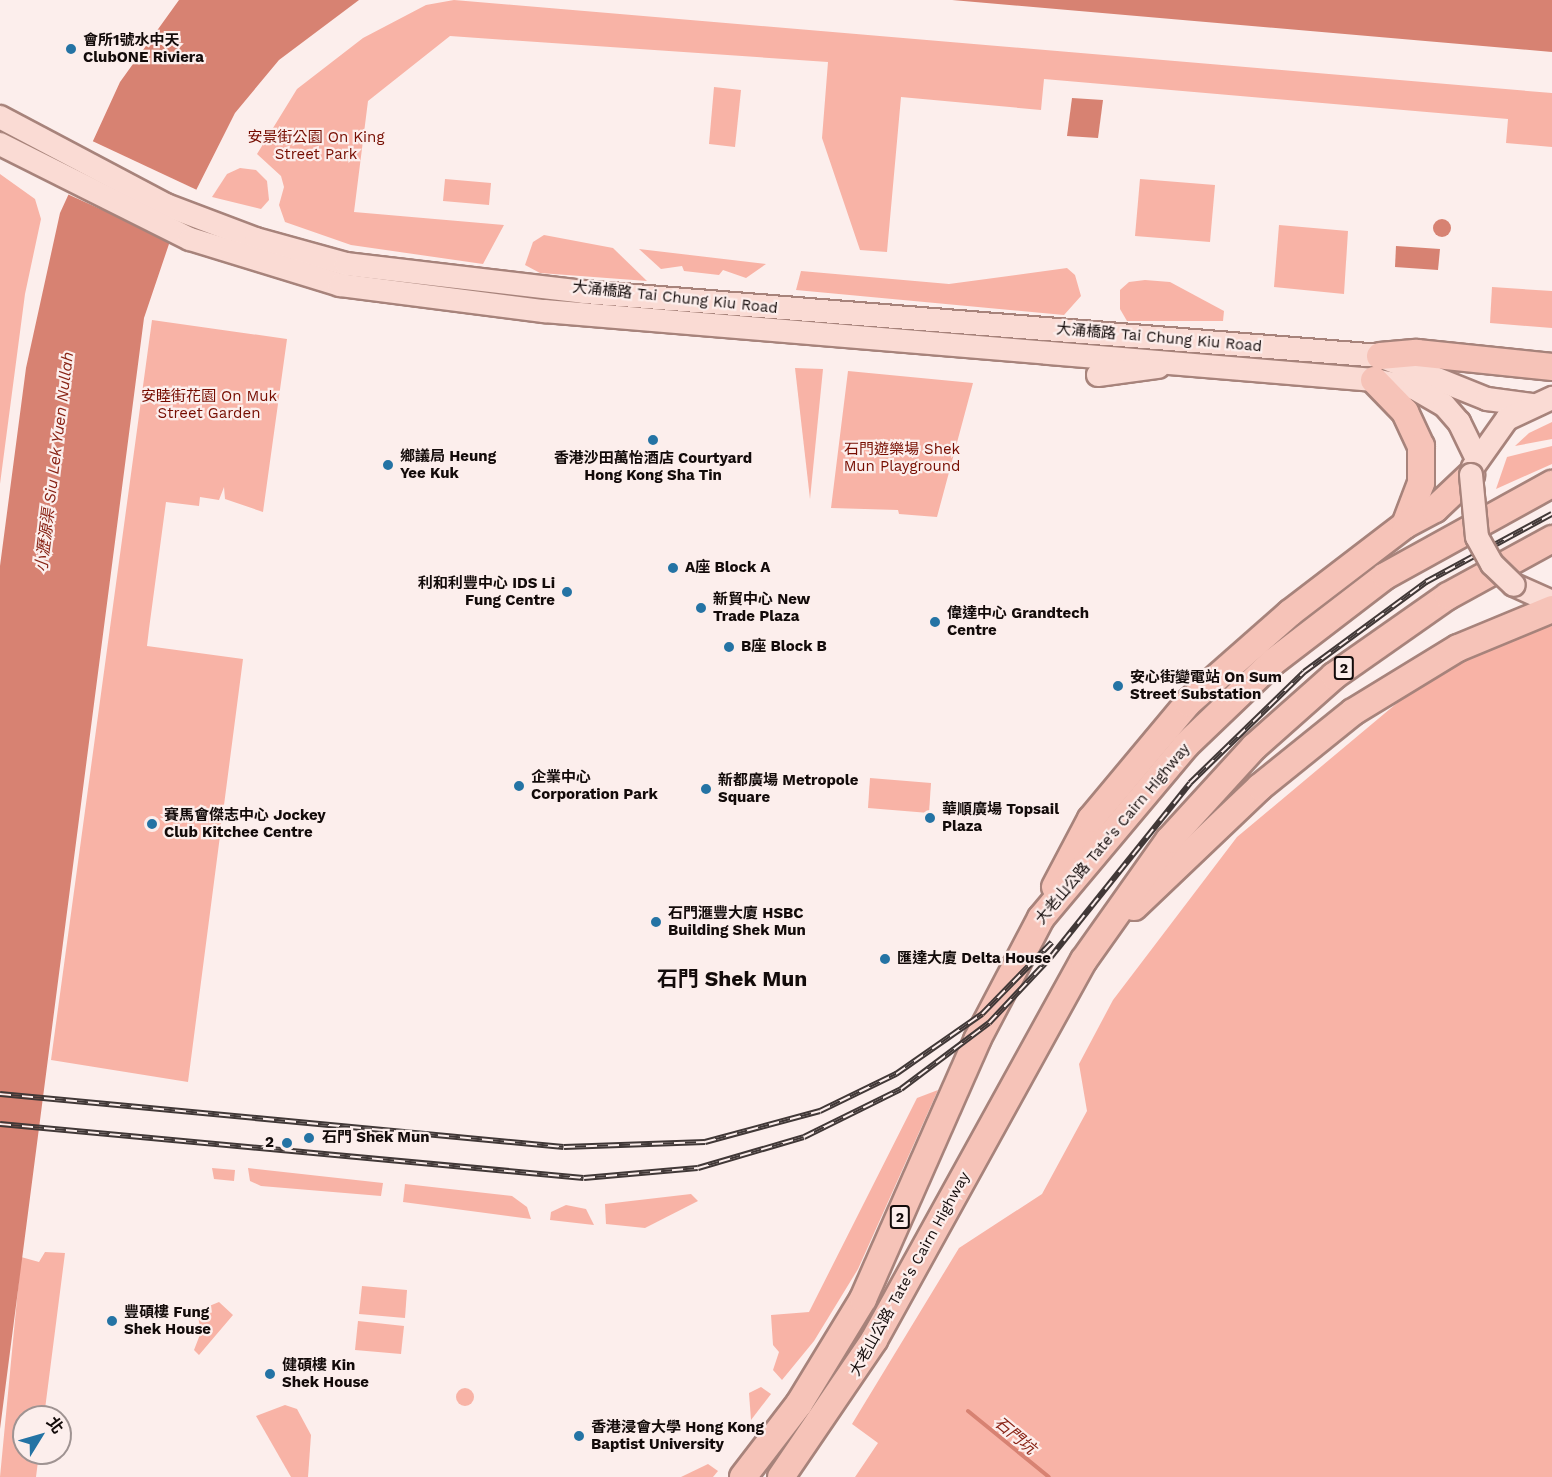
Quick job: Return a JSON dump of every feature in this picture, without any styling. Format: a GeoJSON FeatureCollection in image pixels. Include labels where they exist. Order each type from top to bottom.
{"type":"FeatureCollection","features":[{"type":"Feature","properties":{"kind":"highway"},"geometry":{"type":"LineString","coordinates":[[1377,368],[1431,374],[1552,367]]}},
{"type":"Feature","properties":{"kind":"highway"},"geometry":{"type":"LineString","coordinates":[[1377,368],[1405,412],[1421,446],[1419,491],[1405,525]]}},
{"type":"Feature","properties":{"kind":"highway"},"geometry":{"type":"LineString","coordinates":[[1041,918],[1091,819],[1154,739],[1253,644],[1405,525],[1441,504],[1473,466]]}},
{"type":"Feature","properties":{"kind":"highway","name":"大老山公路 Tate's Cairn Highway"},"geometry":{"type":"LineString","coordinates":[[743,1477],[846,1331],[981,1030],[1041,918],[1186,745],[1273,662],[1385,576],[1552,483]]}},
{"type":"Feature","properties":{"kind":"highway","name":"大老山公路 Tate's Cairn Highway"},"geometry":{"type":"LineString","coordinates":[[780,1477],[874,1340],[1084,960],[1187,818],[1306,699],[1416,616],[1552,539]]}},
{"type":"Feature","properties":{"kind":"highway"},"geometry":{"type":"LineString","coordinates":[[1084,960],[1247,800],[1339,723],[1440,658],[1552,609]]}},
{"type":"Feature","properties":{"kind":"main road","name":"大涌橋路 Tai Chung Kiu Road"},"geometry":{"type":"LineString","coordinates":[[0,117],[65,154],[198,218],[284,248],[394,273],[1377,368]]}},
{"type":"Feature","properties":{"kind":"main road","name":"大涌橋路 Tai Chung Kiu Road"},"geometry":{"type":"LineString","coordinates":[[0,144],[56,176],[190,239],[294,275],[420,298],[1165,365],[1377,368]]}},
{"type":"Feature","properties":{"kind":"main road"},"geometry":{"type":"LineString","coordinates":[[1098,375],[1165,365]]}},
{"type":"Feature","properties":{"kind":"main road"},"geometry":{"type":"LineString","coordinates":[[1377,368],[1431,374],[1487,399],[1542,402]]}},
{"type":"Feature","properties":{"kind":"main road"},"geometry":{"type":"LineString","coordinates":[[1431,374],[1453,413],[1473,466],[1477,537],[1492,564],[1514,585],[1552,602]]}},
{"type":"Feature","properties":{"kind":"main road"},"geometry":{"type":"LineString","coordinates":[[1473,466],[1507,419],[1542,402]]}},
{"type":"Feature","properties":{"kind":"green space","name":"安景街公園 On King Street Park"},"geometry":{"type":"Polygon","coordinates":[[[454,0],[1552,93],[1552,147],[1506,143],[1508,119],[1044,79],[1041,110],[901,97],[887,252],[860,250],[822,138],[828,62],[450,36],[368,101],[354,212],[504,225],[483,264],[351,245],[285,222],[279,205],[284,187],[281,176],[257,154],[297,89],[363,38],[426,5],[454,0]]]}},
{"type":"Feature","properties":{"kind":"green space"},"geometry":{"type":"Polygon","coordinates":[[[714,87],[741,90],[735,147],[709,144],[714,87]]]}},
{"type":"Feature","properties":{"kind":"green space"},"geometry":{"type":"Polygon","coordinates":[[[240,168],[256,170],[267,181],[269,200],[261,209],[212,197],[227,174],[240,168]]]}},
{"type":"Feature","properties":{"kind":"green space"},"geometry":{"type":"Polygon","coordinates":[[[0,174],[35,199],[41,219],[25,294],[0,484],[0,174]]]}},
{"type":"Feature","properties":{"kind":"green space"},"geometry":{"type":"Polygon","coordinates":[[[445,179],[491,183],[489,205],[443,201],[445,179]]]}},
{"type":"Feature","properties":{"kind":"green space"},"geometry":{"type":"Polygon","coordinates":[[[1140,179],[1215,185],[1210,242],[1135,236],[1140,179]]]}},
{"type":"Feature","properties":{"kind":"green space"},"geometry":{"type":"Polygon","coordinates":[[[1279,225],[1348,231],[1344,294],[1274,287],[1279,225]]]}},
{"type":"Feature","properties":{"kind":"green space"},"geometry":{"type":"Polygon","coordinates":[[[544,235],[613,248],[647,281],[540,273],[525,265],[533,242],[544,235]]]}},
{"type":"Feature","properties":{"kind":"green space"},"geometry":{"type":"Polygon","coordinates":[[[639,249],[766,264],[746,278],[723,270],[719,275],[684,271],[682,266],[661,269],[639,249]]]}},
{"type":"Feature","properties":{"kind":"green space"},"geometry":{"type":"Polygon","coordinates":[[[1067,268],[1075,275],[1081,296],[1064,315],[796,290],[801,271],[949,284],[1067,268]]]}},
{"type":"Feature","properties":{"kind":"green space"},"geometry":{"type":"Polygon","coordinates":[[[1145,280],[1170,282],[1224,311],[1223,321],[1127,321],[1120,309],[1120,290],[1129,282],[1145,280]]]}},
{"type":"Feature","properties":{"kind":"green space"},"geometry":{"type":"Polygon","coordinates":[[[1492,287],[1552,291],[1552,328],[1490,323],[1492,287]]]}},
{"type":"Feature","properties":{"kind":"green space","name":"賽馬會傑志中心 Jockey Club Kitchee Centre"},"geometry":{"type":"Polygon","coordinates":[[[152,320],[287,339],[263,512],[225,499],[224,487],[219,500],[200,497],[199,506],[166,502],[149,629],[147,646],[243,659],[188,1082],[51,1060],[152,320]]]}},
{"type":"Feature","properties":{"kind":"green space"},"geometry":{"type":"Polygon","coordinates":[[[795,368],[823,369],[810,499],[795,368]]]}},
{"type":"Feature","properties":{"kind":"green space","name":"石門遊樂場 Shek Mun Playground"},"geometry":{"type":"Polygon","coordinates":[[[848,371],[973,383],[937,517],[899,514],[898,510],[831,508],[848,371]]]}},
{"type":"Feature","properties":{"kind":"green space"},"geometry":{"type":"Polygon","coordinates":[[[1552,422],[1552,439],[1515,446],[1529,433],[1552,422]]]}},
{"type":"Feature","properties":{"kind":"green space"},"geometry":{"type":"Polygon","coordinates":[[[1552,446],[1552,464],[1496,489],[1507,457],[1552,446]]]}},
{"type":"Feature","properties":{"kind":"green space"},"geometry":{"type":"Polygon","coordinates":[[[1552,626],[1552,1477],[855,1477],[878,1443],[852,1424],[959,1248],[1042,1194],[1087,1111],[1079,1064],[1113,1000],[1237,837],[1415,688],[1505,638],[1552,626]]]}},
{"type":"Feature","properties":{"kind":"green space"},"geometry":{"type":"Polygon","coordinates":[[[870,778],[931,783],[929,813],[868,808],[870,778]]]}},
{"type":"Feature","properties":{"kind":"green space"},"geometry":{"type":"Polygon","coordinates":[[[938,1090],[858,1269],[814,1341],[782,1380],[773,1370],[779,1352],[773,1345],[771,1315],[809,1312],[917,1098],[938,1090]]]}},
{"type":"Feature","properties":{"kind":"green space"},"geometry":{"type":"Polygon","coordinates":[[[212,1168],[235,1170],[234,1181],[214,1179],[212,1168]]]}},
{"type":"Feature","properties":{"kind":"green space"},"geometry":{"type":"Polygon","coordinates":[[[248,1168],[383,1183],[381,1196],[261,1186],[250,1181],[248,1168]]]}},
{"type":"Feature","properties":{"kind":"green space"},"geometry":{"type":"Polygon","coordinates":[[[405,1184],[512,1196],[527,1207],[531,1219],[403,1202],[405,1184]]]}},
{"type":"Feature","properties":{"kind":"green space"},"geometry":{"type":"Polygon","coordinates":[[[691,1194],[698,1201],[645,1228],[606,1224],[605,1204],[691,1194]]]}},
{"type":"Feature","properties":{"kind":"green space"},"geometry":{"type":"Polygon","coordinates":[[[566,1205],[586,1209],[594,1225],[550,1220],[551,1212],[566,1205]]]}},
{"type":"Feature","properties":{"kind":"green space"},"geometry":{"type":"Polygon","coordinates":[[[45,1252],[65,1253],[46,1405],[12,1405],[12,1465],[38,1465],[36,1477],[0,1477],[21,1257],[39,1262],[45,1252]]]}},
{"type":"Feature","properties":{"kind":"green space"},"geometry":{"type":"Polygon","coordinates":[[[362,1286],[407,1290],[405,1318],[359,1314],[362,1286]]]}},
{"type":"Feature","properties":{"kind":"green space"},"geometry":{"type":"Polygon","coordinates":[[[219,1302],[233,1315],[199,1355],[194,1350],[201,1332],[197,1311],[219,1302]]]}},
{"type":"Feature","properties":{"kind":"green space"},"geometry":{"type":"Polygon","coordinates":[[[358,1321],[404,1326],[401,1354],[355,1350],[358,1321]]]}},
{"type":"Feature","properties":{"kind":"green space"},"geometry":{"type":"Polygon","coordinates":[[[761,1387],[771,1394],[751,1420],[749,1393],[761,1387]]]}},
{"type":"Feature","properties":{"kind":"green space"},"geometry":{"type":"Polygon","coordinates":[[[465,1388],[471,1391],[474,1397],[471,1403],[465,1406],[459,1403],[456,1397],[459,1391],[465,1388]]]}},
{"type":"Feature","properties":{"kind":"green space"},"geometry":{"type":"Polygon","coordinates":[[[285,1405],[297,1409],[311,1435],[308,1477],[291,1477],[256,1416],[285,1405]]]}},
{"type":"Feature","properties":{"kind":"green space"},"geometry":{"type":"Polygon","coordinates":[[[708,1464],[718,1471],[713,1477],[681,1477],[708,1464]]]}},
{"type":"Feature","properties":{"kind":"water","name":"小瀝源渠 Siu Lek Yuen Nullah"},"geometry":{"type":"Polygon","coordinates":[[[179,0],[359,0],[279,60],[235,113],[169,244],[144,318],[0,1429],[0,566],[26,368],[60,213],[120,82],[179,0]]]}},
{"type":"Feature","properties":{"kind":"water"},"geometry":{"type":"Polygon","coordinates":[[[952,0],[1552,0],[1552,52],[952,0]]]}},
{"type":"Feature","properties":{"kind":"water"},"geometry":{"type":"Polygon","coordinates":[[[1072,98],[1103,100],[1098,138],[1067,136],[1072,98]]]}},
{"type":"Feature","properties":{"kind":"water"},"geometry":{"type":"Polygon","coordinates":[[[1442,219],[1448,222],[1451,228],[1448,234],[1442,237],[1436,234],[1433,228],[1436,222],[1442,219]]]}},
{"type":"Feature","properties":{"kind":"water"},"geometry":{"type":"Polygon","coordinates":[[[1396,246],[1440,249],[1438,270],[1395,267],[1396,246]]]}},
{"type":"Feature","properties":{"kind":"pier"},"geometry":{"type":"Polygon","coordinates":[[[88,139],[197,190],[173,242],[65,193],[88,139]]]}},
{"type":"Feature","properties":{"kind":"waterway","name":"石門坑"},"geometry":{"type":"LineString","coordinates":[[968,1411],[1049,1477]]}},
{"type":"Feature","properties":{"kind":"railway"},"geometry":{"type":"LineString","coordinates":[[0,1124],[584,1178],[698,1168],[804,1137],[901,1089],[989,1023],[1050,958],[1190,783],[1304,672],[1426,582],[1552,514]]}},
{"type":"Feature","properties":{"kind":"railway"},"geometry":{"type":"LineString","coordinates":[[0,1094],[564,1147],[705,1142],[820,1111],[896,1074],[982,1014],[1052,942]]}},
{"type":"Feature","properties":{"kind":"place","name":"會所1號水中天 ClubONE Riviera"},"geometry":{"type":"Point","coordinates":[71,49]}},
{"type":"Feature","properties":{"kind":"place","name":"香港沙田萬怡酒店 Courtyard Hong Kong Sha Tin"},"geometry":{"type":"Point","coordinates":[653,440]}},
{"type":"Feature","properties":{"kind":"place","name":"鄉議局 Heung Yee Kuk"},"geometry":{"type":"Point","coordinates":[388,465]}},
{"type":"Feature","properties":{"kind":"place","name":"A座 Block A"},"geometry":{"type":"Point","coordinates":[673,568]}},
{"type":"Feature","properties":{"kind":"place","name":"利和利豐中心 IDS Li Fung Centre"},"geometry":{"type":"Point","coordinates":[567,592]}},
{"type":"Feature","properties":{"kind":"place","name":"新貿中心 New Trade Plaza"},"geometry":{"type":"Point","coordinates":[701,608]}},
{"type":"Feature","properties":{"kind":"place","name":"偉達中心 Grandtech Centre"},"geometry":{"type":"Point","coordinates":[935,622]}},
{"type":"Feature","properties":{"kind":"place","name":"B座 Block B"},"geometry":{"type":"Point","coordinates":[729,647]}},
{"type":"Feature","properties":{"kind":"place","name":"安心街變電站 On Sum Street Substation"},"geometry":{"type":"Point","coordinates":[1118,686]}},
{"type":"Feature","properties":{"kind":"place","name":"企業中心 Corporation Park"},"geometry":{"type":"Point","coordinates":[519,786]}},
{"type":"Feature","properties":{"kind":"place","name":"新都廣場 Metropole Square"},"geometry":{"type":"Point","coordinates":[706,789]}},
{"type":"Feature","properties":{"kind":"place","name":"華順廣場 Topsail Plaza"},"geometry":{"type":"Point","coordinates":[930,818]}},
{"type":"Feature","properties":{"kind":"place","name":"賽馬會傑志中心 Jockey Club Kitchee Centre"},"geometry":{"type":"Point","coordinates":[152,824]}},
{"type":"Feature","properties":{"kind":"place","name":"石門滙豐大廈 HSBC Building Shek Mun"},"geometry":{"type":"Point","coordinates":[656,922]}},
{"type":"Feature","properties":{"kind":"place","name":"匯達大廈 Delta House"},"geometry":{"type":"Point","coordinates":[885,959]}},
{"type":"Feature","properties":{"kind":"place","name":"石門 Shek Mun"},"geometry":{"type":"Point","coordinates":[309,1138]}},
{"type":"Feature","properties":{"kind":"place","name":"2"},"geometry":{"type":"Point","coordinates":[287,1143]}},
{"type":"Feature","properties":{"kind":"place","name":"豐碩樓 Fung Shek House"},"geometry":{"type":"Point","coordinates":[112,1321]}},
{"type":"Feature","properties":{"kind":"place","name":"健碩樓 Kin Shek House"},"geometry":{"type":"Point","coordinates":[270,1374]}},
{"type":"Feature","properties":{"kind":"place","name":"香港浸會大學 Hong Kong Baptist University"},"geometry":{"type":"Point","coordinates":[579,1436]}},
{"type":"Feature","properties":{"kind":"district","name":"石門 Shek Mun"},"geometry":{"type":"Point","coordinates":[732,979]}},
{"type":"Feature","properties":{"kind":"park label","name":"安睦街花園 On Muk Street Garden"},"geometry":{"type":"Point","coordinates":[209,404]}}]}
